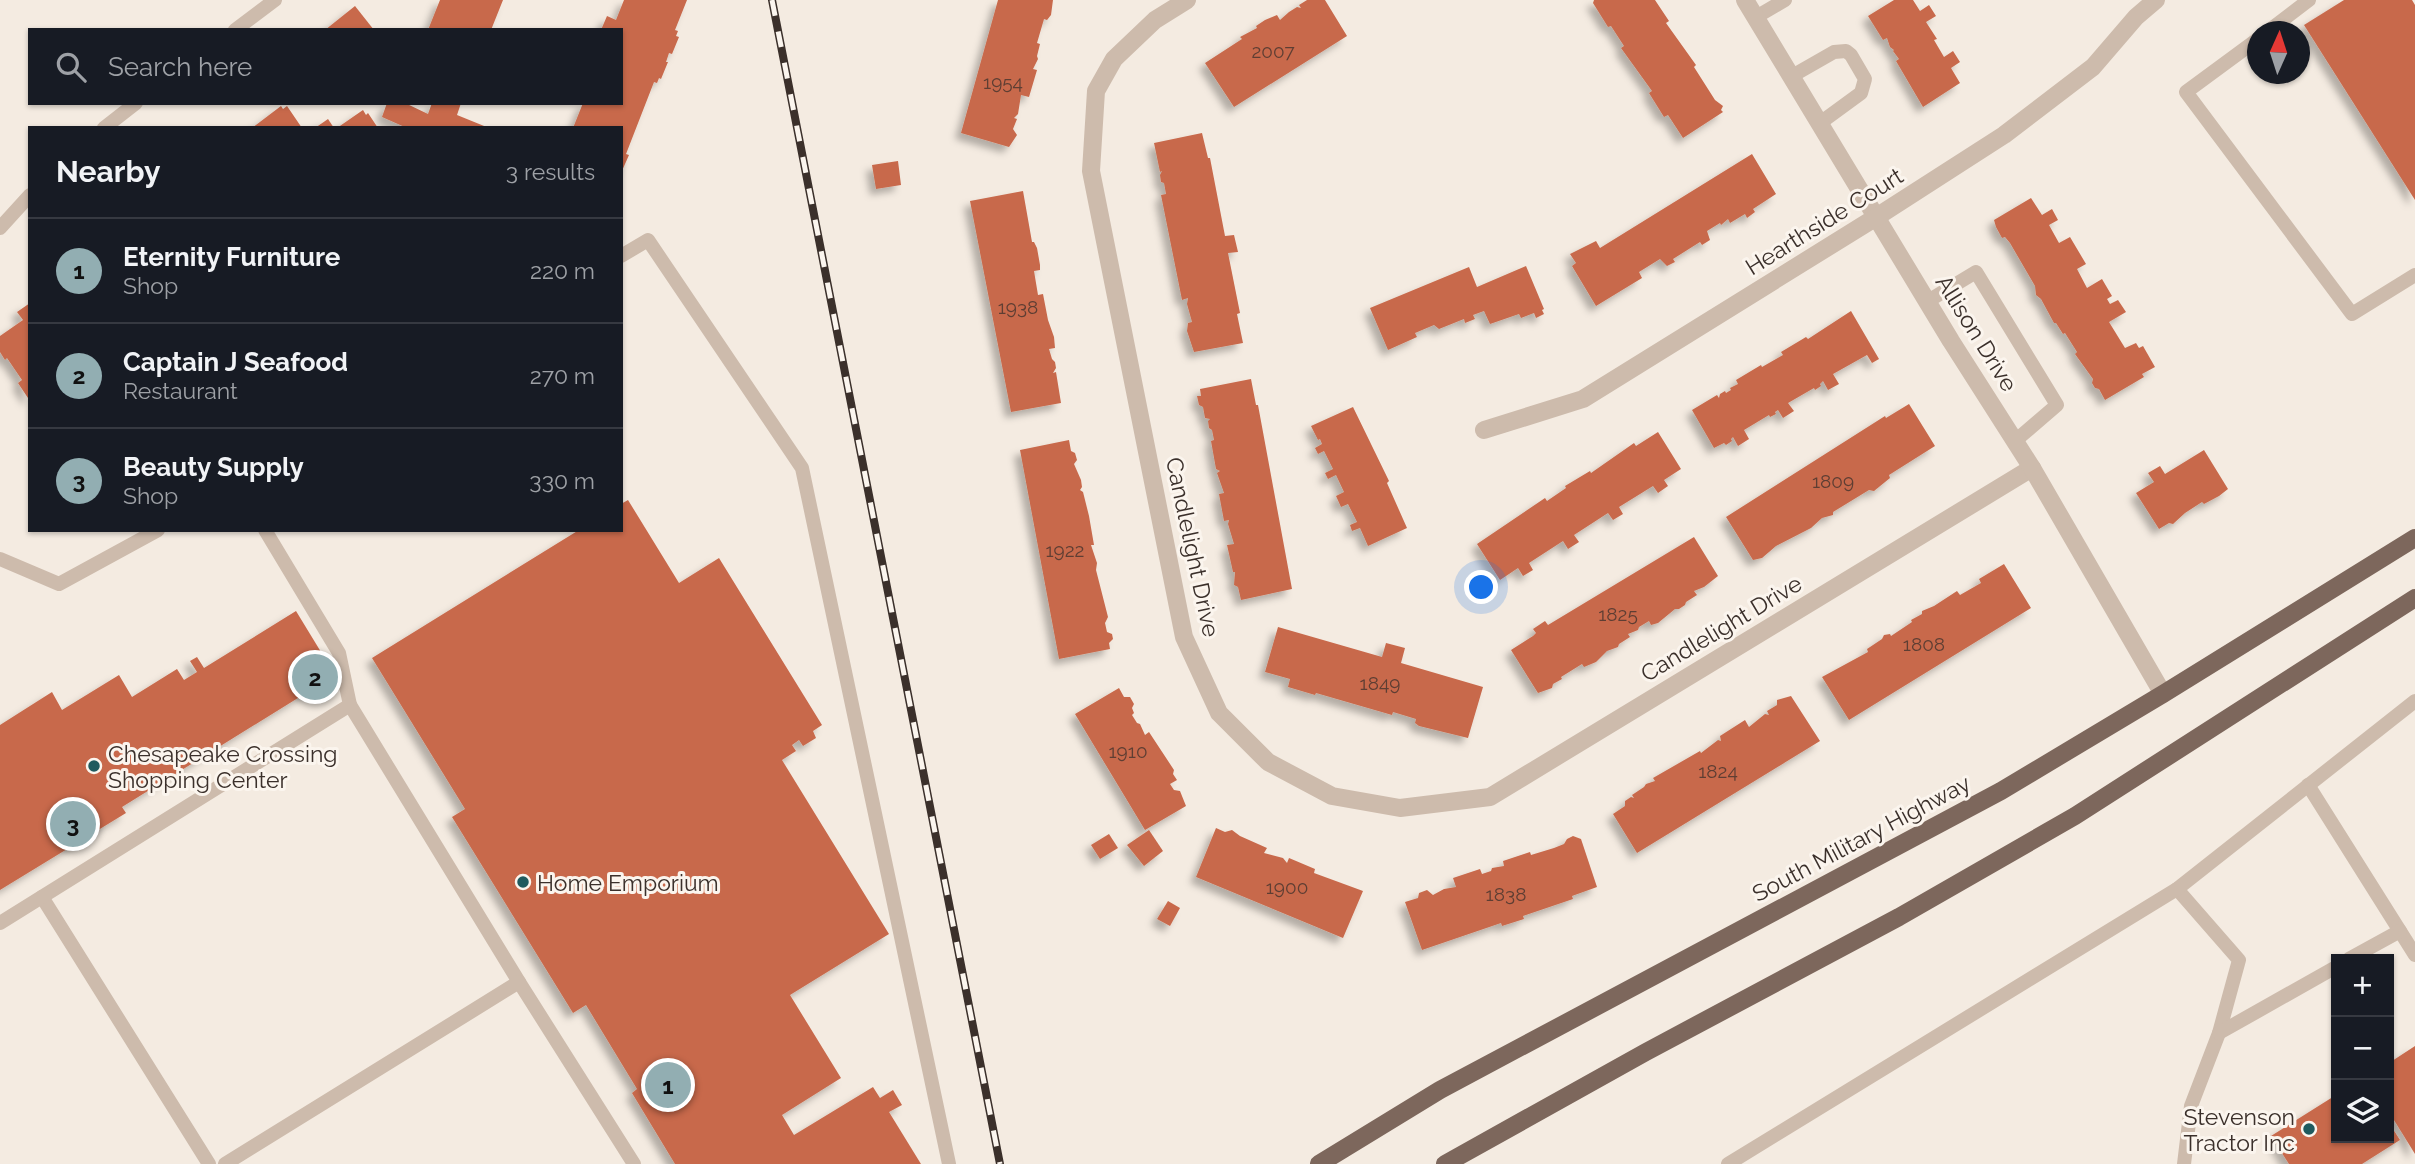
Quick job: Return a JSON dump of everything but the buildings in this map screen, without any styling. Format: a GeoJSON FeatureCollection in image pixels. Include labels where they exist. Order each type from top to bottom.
{"type":"FeatureCollection","features":[{"type":"Feature","properties":{"kind":"main road","name":"South Military Highway"},"geometry":{"type":"LineString","coordinates":[[1319,1164],[1440,1090],[2001,791],[2415,538]]}},
{"type":"Feature","properties":{"kind":"main road"},"geometry":{"type":"LineString","coordinates":[[1446,1164],[1646,1052],[1899,917],[2075,816],[2415,598]]}},
{"type":"Feature","properties":{"kind":"street","name":"Candlelight Drive"},"geometry":{"type":"LineString","coordinates":[[1187,0],[1155,20],[1114,60],[1096,91],[1091,171],[1184,637],[1219,712],[1268,762],[1332,796],[1400,808],[1490,797],[2032,468]]}},
{"type":"Feature","properties":{"kind":"street","name":"Allison Drive"},"geometry":{"type":"LineString","coordinates":[[1745,0],[2032,468],[2163,694]]}},
{"type":"Feature","properties":{"kind":"street","name":"Hearthside Court"},"geometry":{"type":"LineString","coordinates":[[1484,430],[1583,399],[1878,216],[2004,135],[2093,67],[2136,17],[2156,0]]}},
{"type":"Feature","properties":{"kind":"lane"},"geometry":{"type":"LineString","coordinates":[[238,28],[275,0]]}},
{"type":"Feature","properties":{"kind":"lane"},"geometry":{"type":"LineString","coordinates":[[1756,17],[1784,0]]}},
{"type":"Feature","properties":{"kind":"lane"},"geometry":{"type":"LineString","coordinates":[[2281,21],[2309,0]]}},
{"type":"Feature","properties":{"kind":"lane"},"geometry":{"type":"LineString","coordinates":[[2247,47],[2186,92],[2352,314],[2415,275]]}},
{"type":"Feature","properties":{"kind":"lane"},"geometry":{"type":"LineString","coordinates":[[1792,76],[1840,50],[1851,55],[1865,79],[1861,93],[1820,123]]}},
{"type":"Feature","properties":{"kind":"lane"},"geometry":{"type":"LineString","coordinates":[[107,126],[133,105]]}},
{"type":"Feature","properties":{"kind":"lane"},"geometry":{"type":"LineString","coordinates":[[2,222],[28,197]]}},
{"type":"Feature","properties":{"kind":"lane"},"geometry":{"type":"LineString","coordinates":[[623,255],[648,240],[802,468],[949,1164]]}},
{"type":"Feature","properties":{"kind":"lane"},"geometry":{"type":"LineString","coordinates":[[1928,301],[1976,272],[2057,405],[2015,441]]}},
{"type":"Feature","properties":{"kind":"lane"},"geometry":{"type":"LineString","coordinates":[[0,559],[59,584],[155,532]]}},
{"type":"Feature","properties":{"kind":"lane"},"geometry":{"type":"LineString","coordinates":[[266,532],[339,653],[350,705],[634,1164]]}},
{"type":"Feature","properties":{"kind":"lane"},"geometry":{"type":"LineString","coordinates":[[1728,1164],[2177,889],[2415,701]]}},
{"type":"Feature","properties":{"kind":"lane"},"geometry":{"type":"LineString","coordinates":[[0,923],[350,705]]}},
{"type":"Feature","properties":{"kind":"lane"},"geometry":{"type":"LineString","coordinates":[[2308,785],[2415,955]]}},
{"type":"Feature","properties":{"kind":"lane"},"geometry":{"type":"LineString","coordinates":[[2177,889],[2239,960],[2219,1032],[2191,1106],[2184,1164]]}},
{"type":"Feature","properties":{"kind":"lane"},"geometry":{"type":"LineString","coordinates":[[42,897],[209,1164]]}},
{"type":"Feature","properties":{"kind":"lane"},"geometry":{"type":"LineString","coordinates":[[2358,954],[2400,931]]}},
{"type":"Feature","properties":{"kind":"lane"},"geometry":{"type":"LineString","coordinates":[[2219,1032],[2331,970]]}},
{"type":"Feature","properties":{"kind":"lane"},"geometry":{"type":"LineString","coordinates":[[225,1164],[519,982]]}},
{"type":"Feature","properties":{"kind":"railway"},"geometry":{"type":"LineString","coordinates":[[772,0],[1000,1164]]}},
{"type":"Feature","properties":{"kind":"place","name":"Captain J Seafood"},"geometry":{"type":"Point","coordinates":[315,677]}},
{"type":"Feature","properties":{"kind":"place","name":"Chesapeake Crossing Shopping Center"},"geometry":{"type":"Point","coordinates":[94,766]}},
{"type":"Feature","properties":{"kind":"place","name":"Beauty Supply"},"geometry":{"type":"Point","coordinates":[73,824]}},
{"type":"Feature","properties":{"kind":"place","name":"Home Emporium"},"geometry":{"type":"Point","coordinates":[523,882]}},
{"type":"Feature","properties":{"kind":"place","name":"Eternity Furniture"},"geometry":{"type":"Point","coordinates":[668,1085]}},
{"type":"Feature","properties":{"kind":"place","name":"Stevenson Tractor Inc"},"geometry":{"type":"Point","coordinates":[2309,1129]}}]}
